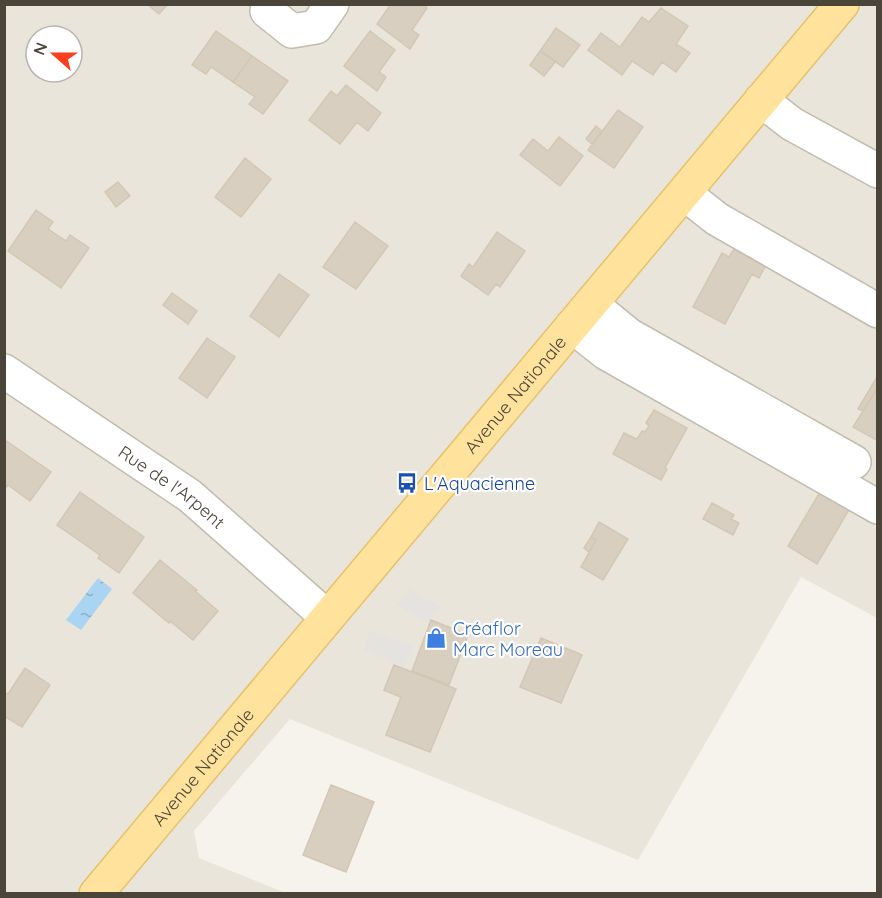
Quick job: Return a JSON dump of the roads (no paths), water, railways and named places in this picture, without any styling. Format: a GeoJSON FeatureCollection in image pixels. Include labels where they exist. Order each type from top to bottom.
{"type":"FeatureCollection","features":[{"type":"Feature","properties":{"kind":"main road","name":"Avenue Nationale"},"geometry":{"type":"LineString","coordinates":[[96,894],[842,4]]}},
{"type":"Feature","properties":{"kind":"street"},"geometry":{"type":"LineString","coordinates":[[269,4],[267,11],[292,31],[316,27],[332,4]]}},
{"type":"Feature","properties":{"kind":"street"},"geometry":{"type":"LineString","coordinates":[[761,100],[792,124],[878,171]]}},
{"type":"Feature","properties":{"kind":"street"},"geometry":{"type":"LineString","coordinates":[[684,193],[717,219],[878,311]]}},
{"type":"Feature","properties":{"kind":"street"},"geometry":{"type":"LineString","coordinates":[[581,315],[629,335],[854,462]]}},
{"type":"Feature","properties":{"kind":"street"},"geometry":{"type":"LineString","coordinates":[[581,315],[606,353],[878,507]]}},
{"type":"Feature","properties":{"kind":"street","name":"Rue de l'Arpent"},"geometry":{"type":"LineString","coordinates":[[4,371],[190,496],[327,617]]}},
{"type":"Feature","properties":{"kind":"water"},"geometry":{"type":"Polygon","coordinates":[[[98,578],[112,589],[81,630],[66,620],[98,578]]]}},
{"type":"Feature","properties":{"kind":"place","name":"L'Aquacienne"},"geometry":{"type":"Point","coordinates":[407,483]}},
{"type":"Feature","properties":{"kind":"place","name":"Créaflor Marc Moreau"},"geometry":{"type":"Point","coordinates":[436,638]}}]}
